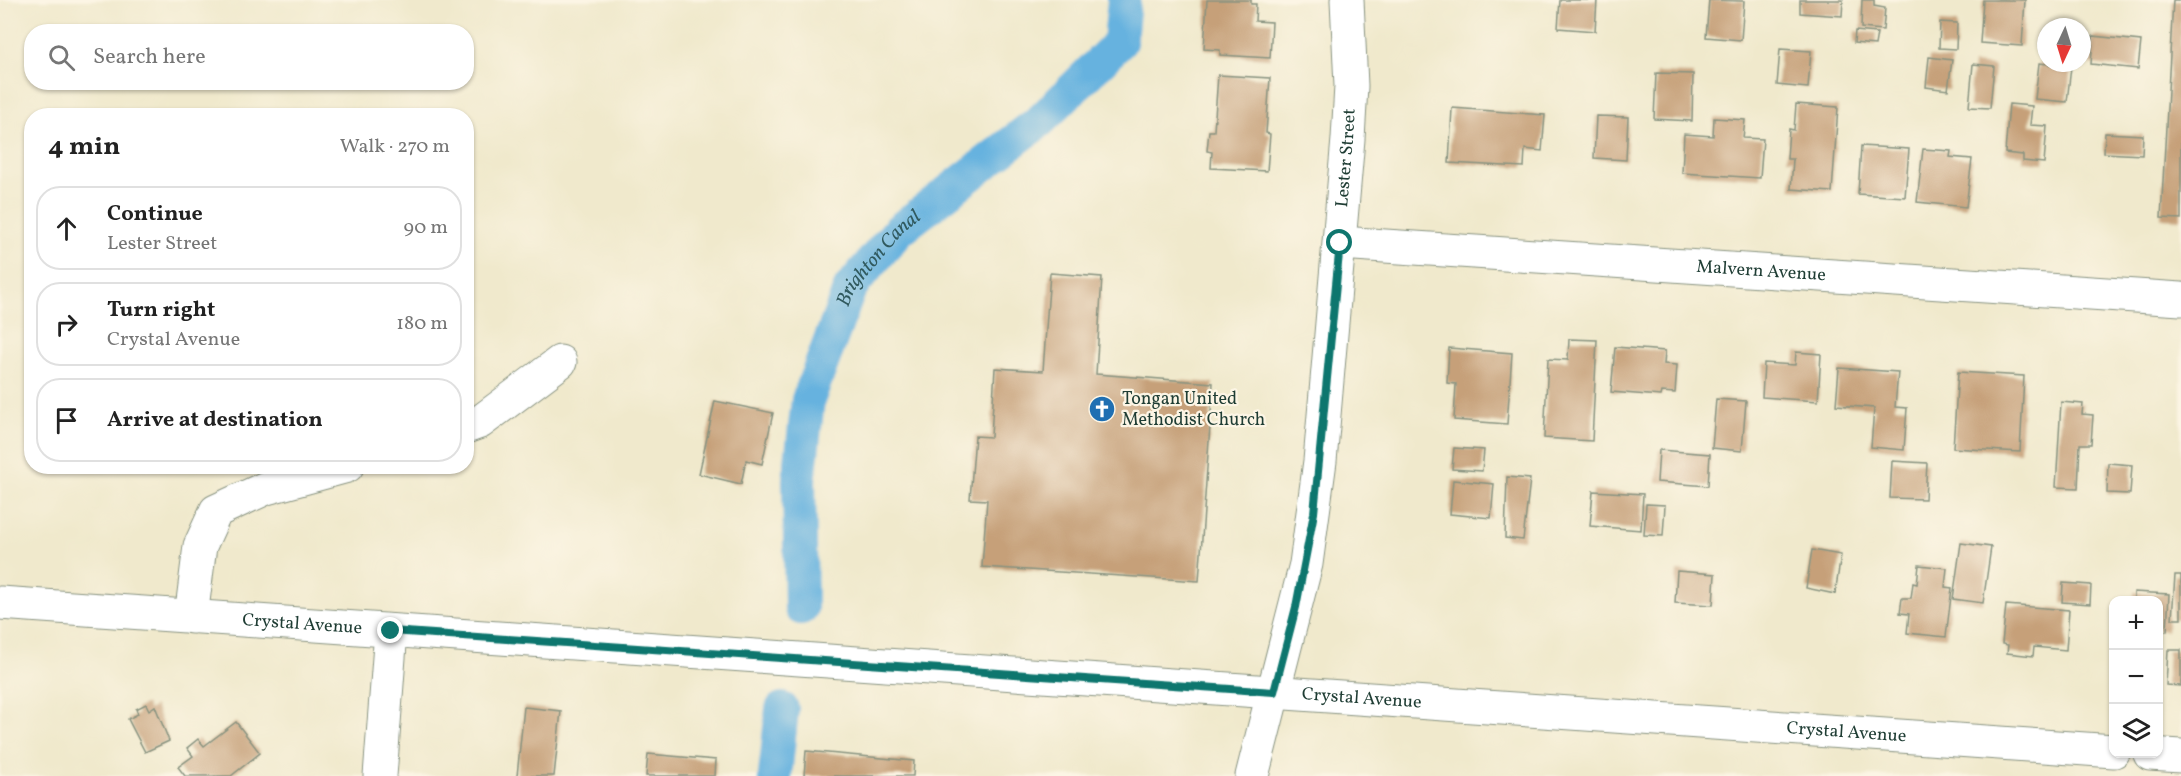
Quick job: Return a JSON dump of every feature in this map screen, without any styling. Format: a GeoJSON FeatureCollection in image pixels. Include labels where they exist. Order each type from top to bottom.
{"type":"FeatureCollection","features":[{"type":"Feature","properties":{"kind":"street","name":"Lester Street"},"geometry":{"type":"LineString","coordinates":[[1252,776],[1308,553],[1320,461],[1340,243],[1351,86],[1347,0]]}},
{"type":"Feature","properties":{"kind":"street","name":"Malvern Avenue"},"geometry":{"type":"LineString","coordinates":[[1340,243],[2181,299]]}},
{"type":"Feature","properties":{"kind":"street"},"geometry":{"type":"LineString","coordinates":[[474,424],[560,362]]}},
{"type":"Feature","properties":{"kind":"street"},"geometry":{"type":"LineString","coordinates":[[191,616],[200,546],[216,511],[266,488],[318,474]]}},
{"type":"Feature","properties":{"kind":"street","name":"Crystal Avenue"},"geometry":{"type":"LineString","coordinates":[[0,603],[2109,751]]}},
{"type":"Feature","properties":{"kind":"street"},"geometry":{"type":"LineString","coordinates":[[380,776],[391,631]]}},
{"type":"Feature","properties":{"kind":"street"},"geometry":{"type":"LineString","coordinates":[[2163,754],[2181,756]]}},
{"type":"Feature","properties":{"kind":"building"},"geometry":{"type":"Polygon","coordinates":[[[1207,0],[1251,0],[1251,4],[1256,4],[1255,21],[1272,22],[1270,58],[1220,55],[1220,50],[1204,49],[1207,0]]]}},
{"type":"Feature","properties":{"kind":"building"},"geometry":{"type":"Polygon","coordinates":[[[1560,0],[1597,0],[1595,31],[1558,28],[1560,0]]]}},
{"type":"Feature","properties":{"kind":"building"},"geometry":{"type":"Polygon","coordinates":[[[1709,0],[1744,1],[1741,40],[1706,37],[1709,0]]]}},
{"type":"Feature","properties":{"kind":"building"},"geometry":{"type":"Polygon","coordinates":[[[1800,0],[1843,0],[1842,16],[1800,13],[1800,0]]]}},
{"type":"Feature","properties":{"kind":"building"},"geometry":{"type":"Polygon","coordinates":[[[1862,0],[1874,0],[1874,6],[1885,8],[1883,30],[1861,28],[1862,0]]]}},
{"type":"Feature","properties":{"kind":"building"},"geometry":{"type":"Polygon","coordinates":[[[1983,0],[2025,0],[2022,46],[1980,43],[1983,0]]]}},
{"type":"Feature","properties":{"kind":"building"},"geometry":{"type":"Polygon","coordinates":[[[2173,0],[2181,0],[2181,219],[2161,218],[2173,0]]]}},
{"type":"Feature","properties":{"kind":"building"},"geometry":{"type":"Polygon","coordinates":[[[1940,22],[1957,23],[1956,49],[1939,48],[1940,22]]]}},
{"type":"Feature","properties":{"kind":"building"},"geometry":{"type":"Polygon","coordinates":[[[1855,31],[1877,33],[1875,45],[1854,43],[1855,31]]]}},
{"type":"Feature","properties":{"kind":"building"},"geometry":{"type":"Polygon","coordinates":[[[2093,36],[2141,41],[2138,69],[2091,64],[2093,36]]]}},
{"type":"Feature","properties":{"kind":"building"},"geometry":{"type":"Polygon","coordinates":[[[1780,49],[1811,51],[1808,88],[1777,85],[1780,49]]]}},
{"type":"Feature","properties":{"kind":"building"},"geometry":{"type":"Polygon","coordinates":[[[1929,57],[1952,60],[1948,90],[1926,87],[1929,57]]]}},
{"type":"Feature","properties":{"kind":"building"},"geometry":{"type":"Polygon","coordinates":[[[1973,64],[1994,66],[1990,108],[1969,107],[1973,64]]]}},
{"type":"Feature","properties":{"kind":"building"},"geometry":{"type":"Polygon","coordinates":[[[2038,72],[2070,72],[2067,102],[2035,99],[2038,72]]]}},
{"type":"Feature","properties":{"kind":"building"},"geometry":{"type":"Polygon","coordinates":[[[1656,73],[1693,74],[1692,121],[1654,119],[1656,73]]]}},
{"type":"Feature","properties":{"kind":"building"},"geometry":{"type":"Polygon","coordinates":[[[1218,75],[1270,78],[1266,133],[1270,134],[1267,171],[1211,168],[1212,152],[1207,151],[1209,131],[1214,131],[1218,75]]]}},
{"type":"Feature","properties":{"kind":"building"},"geometry":{"type":"Polygon","coordinates":[[[1796,104],[1838,107],[1832,192],[1791,189],[1793,159],[1787,159],[1789,129],[1794,130],[1796,104]]]}},
{"type":"Feature","properties":{"kind":"building"},"geometry":{"type":"Polygon","coordinates":[[[2009,104],[2032,106],[2030,125],[2047,126],[2044,163],[2023,161],[2023,155],[2005,153],[2009,104]]]}},
{"type":"Feature","properties":{"kind":"building"},"geometry":{"type":"Polygon","coordinates":[[[1452,108],[1545,115],[1542,151],[1525,149],[1524,167],[1449,163],[1452,108]]]}},
{"type":"Feature","properties":{"kind":"building"},"geometry":{"type":"Polygon","coordinates":[[[1596,116],[1628,117],[1626,160],[1594,158],[1596,116]]]}},
{"type":"Feature","properties":{"kind":"building"},"geometry":{"type":"Polygon","coordinates":[[[1714,118],[1745,120],[1743,138],[1763,139],[1760,178],[1682,173],[1684,134],[1713,136],[1714,118]]]}},
{"type":"Feature","properties":{"kind":"building"},"geometry":{"type":"Polygon","coordinates":[[[2105,133],[2143,135],[2142,155],[2104,153],[2105,133]]]}},
{"type":"Feature","properties":{"kind":"building"},"geometry":{"type":"Polygon","coordinates":[[[1861,146],[1909,149],[1905,197],[1858,194],[1861,146]]]}},
{"type":"Feature","properties":{"kind":"building"},"geometry":{"type":"Polygon","coordinates":[[[1923,149],[1951,151],[1950,157],[1972,159],[1966,207],[1917,202],[1923,149]]]}},
{"type":"Feature","properties":{"kind":"building","name":"Tongan United Methodist Church"},"geometry":{"type":"Polygon","coordinates":[[[1050,273],[1102,277],[1096,374],[1213,383],[1199,581],[982,567],[987,500],[970,499],[975,436],[991,437],[995,368],[1043,371],[1050,273]]]}},
{"type":"Feature","properties":{"kind":"building"},"geometry":{"type":"Polygon","coordinates":[[[1569,339],[1597,340],[1592,441],[1544,438],[1548,359],[1568,360],[1569,339]]]}},
{"type":"Feature","properties":{"kind":"building"},"geometry":{"type":"Polygon","coordinates":[[[1615,347],[1665,351],[1664,364],[1677,365],[1675,393],[1662,392],[1661,396],[1611,392],[1615,347]]]}},
{"type":"Feature","properties":{"kind":"building"},"geometry":{"type":"Polygon","coordinates":[[[1449,348],[1512,353],[1507,424],[1454,420],[1456,384],[1447,383],[1449,348]]]}},
{"type":"Feature","properties":{"kind":"building"},"geometry":{"type":"Polygon","coordinates":[[[1796,352],[1821,354],[1818,401],[1762,397],[1764,363],[1795,365],[1796,352]]]}},
{"type":"Feature","properties":{"kind":"building"},"geometry":{"type":"Polygon","coordinates":[[[1839,368],[1898,372],[1895,407],[1907,408],[1904,450],[1871,447],[1874,408],[1836,405],[1839,368]]]}},
{"type":"Feature","properties":{"kind":"building"},"geometry":{"type":"Polygon","coordinates":[[[1958,372],[2024,376],[2020,452],[1953,448],[1958,372]]]}},
{"type":"Feature","properties":{"kind":"building"},"geometry":{"type":"Polygon","coordinates":[[[1716,399],[1746,401],[1742,451],[1712,448],[1716,399]]]}},
{"type":"Feature","properties":{"kind":"building"},"geometry":{"type":"Polygon","coordinates":[[[715,401],[773,413],[762,464],[746,460],[741,484],[699,474],[715,401]]]}},
{"type":"Feature","properties":{"kind":"building"},"geometry":{"type":"Polygon","coordinates":[[[2061,402],[2083,404],[2082,414],[2093,415],[2091,444],[2080,444],[2078,488],[2056,487],[2061,402]]]}},
{"type":"Feature","properties":{"kind":"building"},"geometry":{"type":"Polygon","coordinates":[[[1454,448],[1484,450],[1482,471],[1452,469],[1454,448]]]}},
{"type":"Feature","properties":{"kind":"building"},"geometry":{"type":"Polygon","coordinates":[[[1659,450],[1710,454],[1708,486],[1657,482],[1659,450]]]}},
{"type":"Feature","properties":{"kind":"building"},"geometry":{"type":"Polygon","coordinates":[[[1892,461],[1927,463],[1925,499],[1890,498],[1892,461]]]}},
{"type":"Feature","properties":{"kind":"building"},"geometry":{"type":"Polygon","coordinates":[[[2108,463],[2132,465],[2130,494],[2107,493],[2108,463]]]}},
{"type":"Feature","properties":{"kind":"building"},"geometry":{"type":"Polygon","coordinates":[[[1507,477],[1530,479],[1523,540],[1505,538],[1507,477]]]}},
{"type":"Feature","properties":{"kind":"building"},"geometry":{"type":"Polygon","coordinates":[[[1453,480],[1494,484],[1491,518],[1450,514],[1453,480]]]}},
{"type":"Feature","properties":{"kind":"building"},"geometry":{"type":"Polygon","coordinates":[[[1593,491],[1643,494],[1641,530],[1590,526],[1593,491]]]}},
{"type":"Feature","properties":{"kind":"building"},"geometry":{"type":"Polygon","coordinates":[[[1646,504],[1665,505],[1663,536],[1644,535],[1646,504]]]}},
{"type":"Feature","properties":{"kind":"building"},"geometry":{"type":"Polygon","coordinates":[[[1961,543],[1991,547],[1983,603],[1953,599],[1961,543]]]}},
{"type":"Feature","properties":{"kind":"building"},"geometry":{"type":"Polygon","coordinates":[[[1812,550],[1841,555],[1835,594],[1806,588],[1812,550]]]}},
{"type":"Feature","properties":{"kind":"building"},"geometry":{"type":"Polygon","coordinates":[[[1919,565],[1947,568],[1945,587],[1952,588],[1946,637],[1907,633],[1909,614],[1900,613],[1902,598],[1911,598],[1913,583],[1917,584],[1919,565]]]}},
{"type":"Feature","properties":{"kind":"building"},"geometry":{"type":"Polygon","coordinates":[[[1677,571],[1715,574],[1713,605],[1675,603],[1677,571]]]}},
{"type":"Feature","properties":{"kind":"building"},"geometry":{"type":"Polygon","coordinates":[[[2175,575],[2181,575],[2181,619],[2172,619],[2175,575]]]}},
{"type":"Feature","properties":{"kind":"building"},"geometry":{"type":"Polygon","coordinates":[[[2063,583],[2091,585],[2090,604],[2062,602],[2063,583]]]}},
{"type":"Feature","properties":{"kind":"building"},"geometry":{"type":"Polygon","coordinates":[[[2134,592],[2169,594],[2167,631],[2163,631],[2163,596],[2134,596],[2134,592]]]}},
{"type":"Feature","properties":{"kind":"building"},"geometry":{"type":"Polygon","coordinates":[[[2006,605],[2069,610],[2066,650],[2034,647],[2033,656],[2007,653],[2008,645],[2002,644],[2006,605]]]}},
{"type":"Feature","properties":{"kind":"building"},"geometry":{"type":"Polygon","coordinates":[[[2168,650],[2181,650],[2181,686],[2166,685],[2168,650]]]}},
{"type":"Feature","properties":{"kind":"building"},"geometry":{"type":"Polygon","coordinates":[[[146,704],[149,710],[155,706],[169,741],[145,752],[128,719],[138,714],[136,709],[146,704]]]}},
{"type":"Feature","properties":{"kind":"building"},"geometry":{"type":"Polygon","coordinates":[[[524,707],[561,711],[554,776],[517,776],[524,707]]]}},
{"type":"Feature","properties":{"kind":"building"},"geometry":{"type":"Polygon","coordinates":[[[236,722],[260,753],[231,776],[185,776],[178,767],[193,756],[187,748],[198,739],[204,746],[236,722]]]}},
{"type":"Feature","properties":{"kind":"building"},"geometry":{"type":"Polygon","coordinates":[[[806,751],[914,761],[913,776],[804,776],[806,751]]]}},
{"type":"Feature","properties":{"kind":"building"},"geometry":{"type":"Polygon","coordinates":[[[648,754],[716,760],[715,776],[646,776],[648,754]]]}},
{"type":"Feature","properties":{"kind":"waterway","name":"Brighton Canal"},"geometry":{"type":"LineString","coordinates":[[801,608],[799,480],[808,400],[850,288],[899,230],[1041,120],[1120,42],[1124,0]]}},
{"type":"Feature","properties":{"kind":"waterway","name":"Brighton Canal"},"geometry":{"type":"LineString","coordinates":[[775,776],[782,709]]}},
{"type":"Feature","properties":{"kind":"place","name":"Tongan United Methodist Church"},"geometry":{"type":"Point","coordinates":[1102,409]}},
{"type":"Feature","properties":{"kind":"route"},"geometry":{"type":"LineString","coordinates":[[391,631],[1274,692],[1306,564],[1314,513],[1340,243]]}}]}
